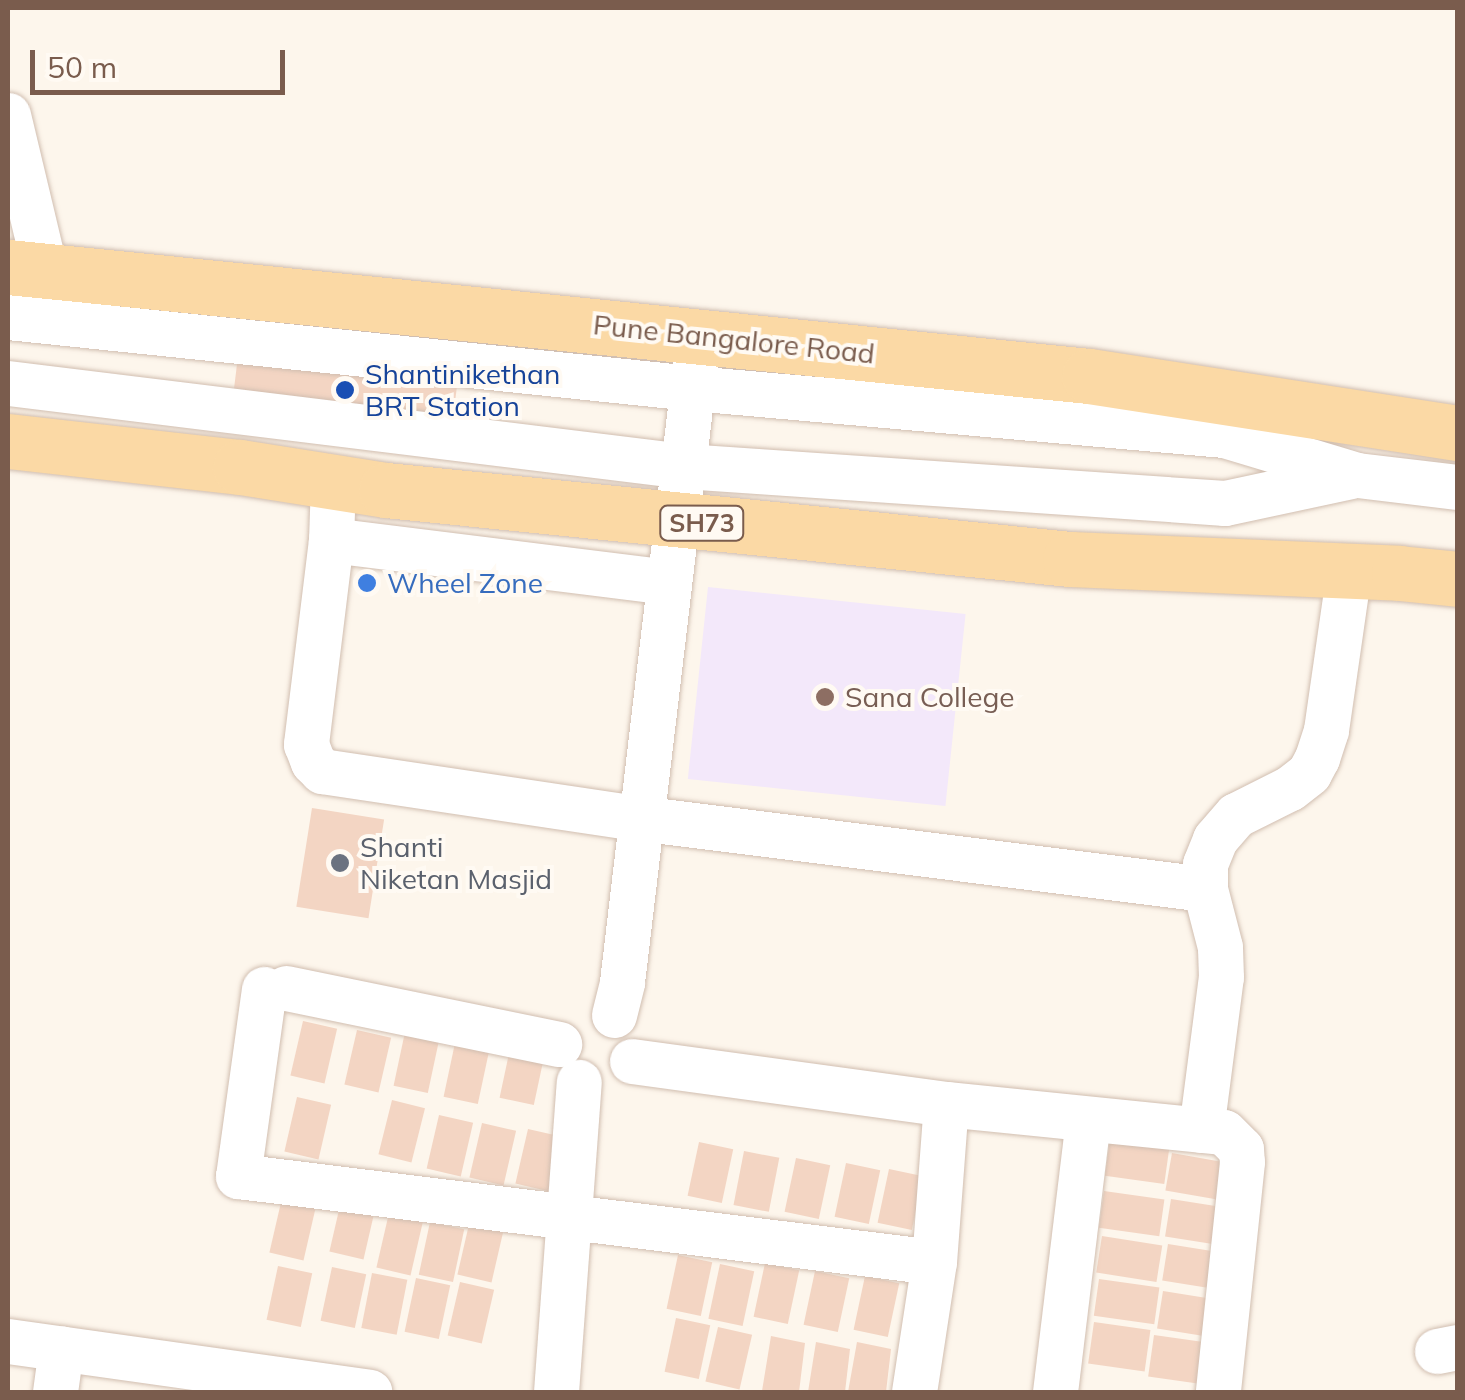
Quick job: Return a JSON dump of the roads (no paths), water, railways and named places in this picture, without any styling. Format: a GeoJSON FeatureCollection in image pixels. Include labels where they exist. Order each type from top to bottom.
{"type":"FeatureCollection","features":[{"type":"Feature","properties":{"kind":"main road","name":"Pune Bangalore Road"},"geometry":{"type":"LineString","coordinates":[[26,269],[696,362],[1089,376],[1458,433]]}},
{"type":"Feature","properties":{"kind":"main road","name":"SH73"},"geometry":{"type":"LineString","coordinates":[[8,441],[677,521],[1070,559],[1458,579]]}},
{"type":"Feature","properties":{"kind":"street"},"geometry":{"type":"LineString","coordinates":[[8,115],[26,269]]}},
{"type":"Feature","properties":{"kind":"street"},"geometry":{"type":"LineString","coordinates":[[8,317],[696,362],[1224,434],[1357,475],[1458,487]]}},
{"type":"Feature","properties":{"kind":"street"},"geometry":{"type":"LineString","coordinates":[[614,1014],[622,982],[638,818],[696,362]]}},
{"type":"Feature","properties":{"kind":"street"},"geometry":{"type":"LineString","coordinates":[[8,383],[684,466],[1225,503],[1357,475]]}},
{"type":"Feature","properties":{"kind":"street"},"geometry":{"type":"LineString","coordinates":[[332,481],[331,540],[306,744],[312,762],[322,771],[638,818],[1205,889]]}},
{"type":"Feature","properties":{"kind":"street"},"geometry":{"type":"LineString","coordinates":[[331,540],[667,582]]}},
{"type":"Feature","properties":{"kind":"street"},"geometry":{"type":"LineString","coordinates":[[1201,1130],[1221,977],[1220,947],[1205,889],[1205,864],[1215,839],[1236,814],[1290,788],[1309,773],[1374,572]]}},
{"type":"Feature","properties":{"kind":"street"},"geometry":{"type":"LineString","coordinates":[[556,1392],[568,1216],[568,1063],[575,1017],[601,1011],[614,1014],[632,1034],[632,1061],[610,1084],[568,1063],[275,988],[238,1176],[568,1216],[934,1262]]}},
{"type":"Feature","properties":{"kind":"street"},"geometry":{"type":"LineString","coordinates":[[632,1061],[946,1104],[1224,1132],[1234,1139],[1242,1162],[1218,1392]]}},
{"type":"Feature","properties":{"kind":"street"},"geometry":{"type":"LineString","coordinates":[[914,1392],[934,1262],[946,1104]]}},
{"type":"Feature","properties":{"kind":"street"},"geometry":{"type":"LineString","coordinates":[[1055,1392],[1088,1121]]}},
{"type":"Feature","properties":{"kind":"street"},"geometry":{"type":"LineString","coordinates":[[8,1341],[61,1348],[216,1381],[369,1392]]}},
{"type":"Feature","properties":{"kind":"street"},"geometry":{"type":"LineString","coordinates":[[55,1392],[61,1348]]}},
{"type":"Feature","properties":{"kind":"place","name":"Shantinikethan BRT Station"},"geometry":{"type":"Point","coordinates":[345,390]}},
{"type":"Feature","properties":{"kind":"place","name":"Wheel Zone"},"geometry":{"type":"Point","coordinates":[367,583]}},
{"type":"Feature","properties":{"kind":"place","name":"Sana College"},"geometry":{"type":"Point","coordinates":[825,697]}},
{"type":"Feature","properties":{"kind":"place","name":"Shanti Niketan Masjid"},"geometry":{"type":"Point","coordinates":[340,863]}}]}
